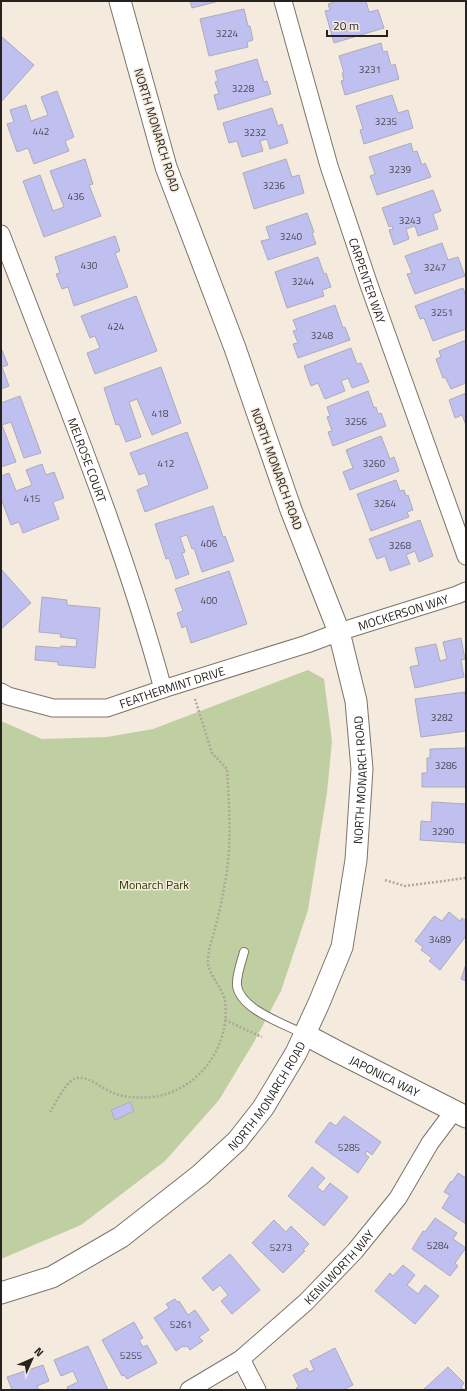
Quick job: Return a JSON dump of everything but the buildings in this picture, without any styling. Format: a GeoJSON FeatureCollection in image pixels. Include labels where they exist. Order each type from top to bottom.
{"type":"FeatureCollection","features":[{"type":"Feature","properties":{"kind":"street","name":"NORTH MONARCH ROAD"},"geometry":{"type":"LineString","coordinates":[[1,1293],[52,1277],[121,1237],[200,1175],[237,1141],[263,1108],[296,1053],[319,1003],[342,947],[356,860],[362,769],[356,701],[339,632],[291,510],[234,348],[166,166],[120,1]]}},
{"type":"Feature","properties":{"kind":"street","name":"CARPENTER WAY"},"geometry":{"type":"LineString","coordinates":[[283,1],[329,166],[369,285],[466,556]]}},
{"type":"Feature","properties":{"kind":"street","name":"MELROSE COURT"},"geometry":{"type":"LineString","coordinates":[[1,234],[109,517],[156,661],[163,689]]}},
{"type":"Feature","properties":{"kind":"street","name":"MOCKERSON WAY"},"geometry":{"type":"LineString","coordinates":[[339,632],[466,591]]}},
{"type":"Feature","properties":{"kind":"street","name":"FEATHERMINT DRIVE"},"geometry":{"type":"LineString","coordinates":[[1,692],[8,696],[53,708],[107,708],[307,644],[339,632]]}},
{"type":"Feature","properties":{"kind":"street","name":"JAPONICA WAY"},"geometry":{"type":"LineString","coordinates":[[304,1034],[460,1114]]}},
{"type":"Feature","properties":{"kind":"street","name":"KENILWORTH WAY"},"geometry":{"type":"LineString","coordinates":[[189,1390],[241,1359],[306,1302],[355,1251],[398,1198],[430,1143],[460,1114]]}},
{"type":"Feature","properties":{"kind":"street"},"geometry":{"type":"LineString","coordinates":[[241,1359],[257,1390]]}},
{"type":"Feature","properties":{"kind":"lane"},"geometry":{"type":"LineString","coordinates":[[244,952],[237,986],[242,999],[264,1015],[304,1034]]}},
{"type":"Feature","properties":{"kind":"path"},"geometry":{"type":"LineString","coordinates":[[50,1112],[70,1082],[78,1078],[88,1079],[111,1092],[131,1098],[154,1097],[176,1090],[193,1080],[210,1063],[221,1042],[225,1020],[225,1001],[221,988],[208,965],[208,956],[220,910],[226,875],[229,836],[227,769],[212,753],[189,681]]}},
{"type":"Feature","properties":{"kind":"path"},"geometry":{"type":"LineString","coordinates":[[385,880],[405,886],[466,878]]}},
{"type":"Feature","properties":{"kind":"path"},"geometry":{"type":"LineString","coordinates":[[225,1020],[262,1037]]}},
{"type":"Feature","properties":{"kind":"green space","name":"Monarch Park"},"geometry":{"type":"Polygon","coordinates":[[[308,670],[324,679],[332,741],[327,793],[308,910],[281,991],[254,1042],[219,1100],[165,1161],[81,1225],[1,1259],[1,721],[42,739],[107,737],[153,729],[308,670]]]}}]}
